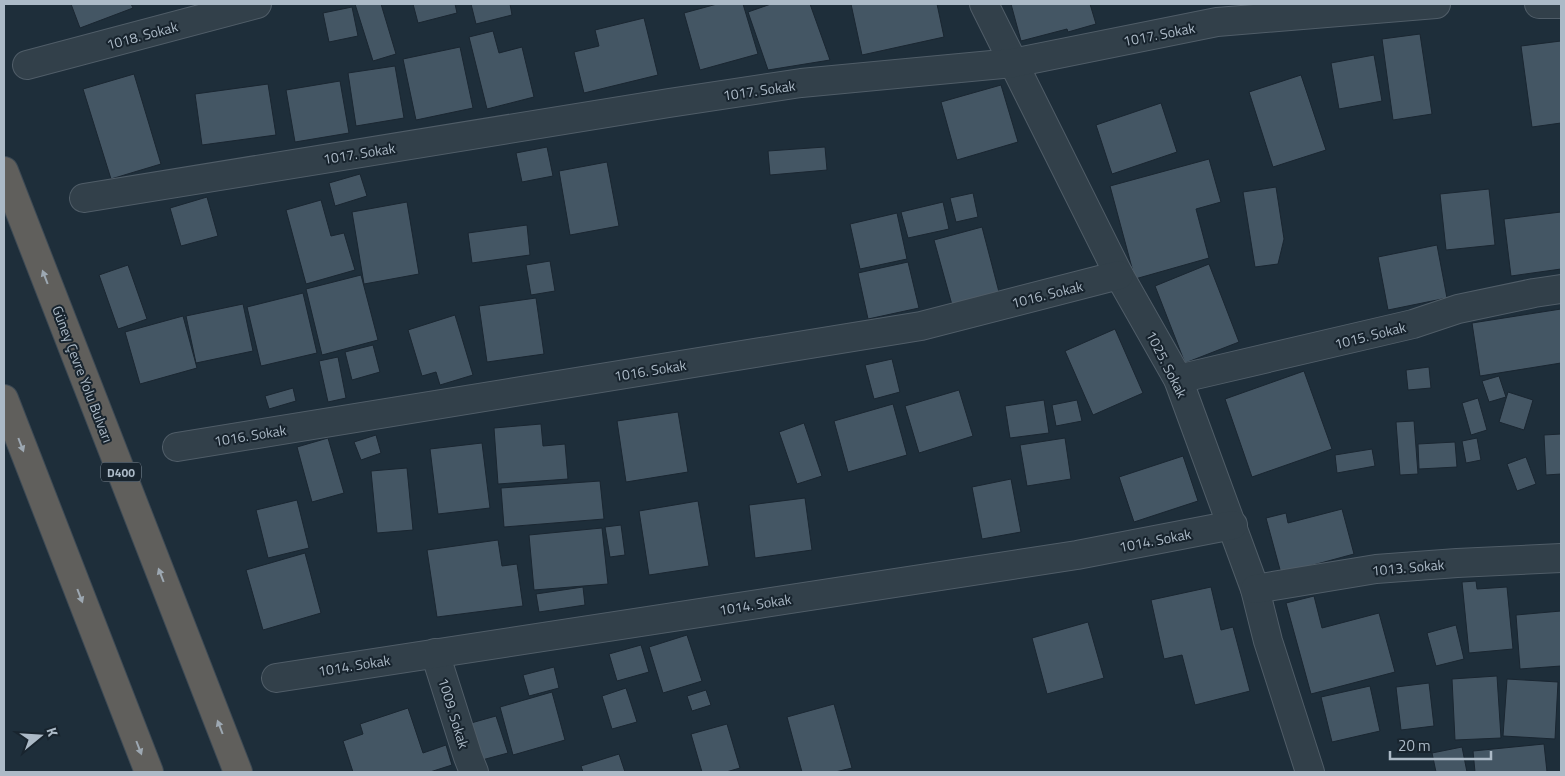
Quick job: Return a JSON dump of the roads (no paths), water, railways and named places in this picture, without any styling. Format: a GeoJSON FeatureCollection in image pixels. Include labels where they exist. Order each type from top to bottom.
{"type":"FeatureCollection","features":[{"type":"Feature","properties":{"kind":"highway","name":"Güney Çevre Yolu Bulvarı"},"geometry":{"type":"LineString","coordinates":[[4,172],[238,772]]}},
{"type":"Feature","properties":{"kind":"highway"},"geometry":{"type":"LineString","coordinates":[[4,399],[149,772]]}},
{"type":"Feature","properties":{"kind":"street","name":"1018. Sokak"},"geometry":{"type":"LineString","coordinates":[[27,65],[257,4]]}},
{"type":"Feature","properties":{"kind":"street","name":"1025. Sokak"},"geometry":{"type":"LineString","coordinates":[[984,4],[1119,275],[1178,379],[1255,589],[1268,642],[1310,772]]}},
{"type":"Feature","properties":{"kind":"street","name":"1017. Sokak"},"geometry":{"type":"LineString","coordinates":[[84,198],[668,103],[801,84],[1013,64],[1215,13],[1436,4]]}},
{"type":"Feature","properties":{"kind":"street"},"geometry":{"type":"LineString","coordinates":[[1540,4],[1561,4]]}},
{"type":"Feature","properties":{"kind":"street","name":"1016. Sokak"},"geometry":{"type":"LineString","coordinates":[[177,447],[921,326],[1119,275]]}},
{"type":"Feature","properties":{"kind":"street","name":"1015. Sokak"},"geometry":{"type":"LineString","coordinates":[[1178,379],[1404,326],[1458,309],[1561,289]]}},
{"type":"Feature","properties":{"kind":"street","name":"1014. Sokak"},"geometry":{"type":"LineString","coordinates":[[276,678],[1077,555],[1233,525]]}},
{"type":"Feature","properties":{"kind":"street","name":"1013. Sokak"},"geometry":{"type":"LineString","coordinates":[[1255,589],[1376,569],[1561,558]]}},
{"type":"Feature","properties":{"kind":"street","name":"1009. Sokak"},"geometry":{"type":"LineString","coordinates":[[435,653],[474,772]]}}]}
